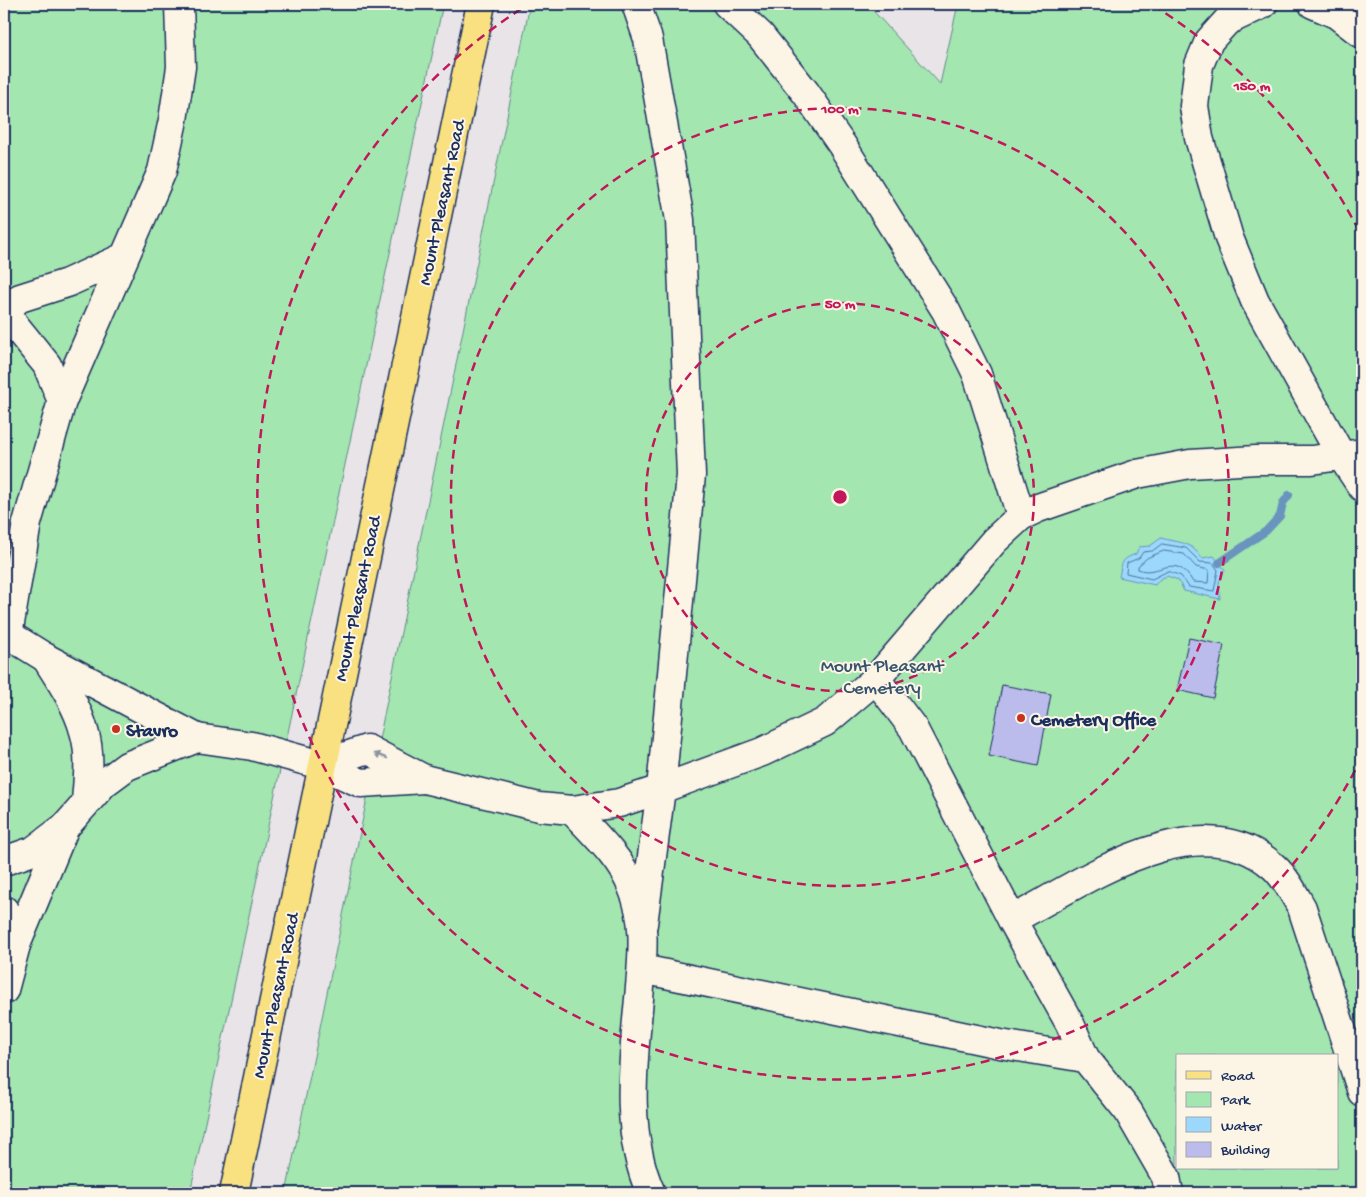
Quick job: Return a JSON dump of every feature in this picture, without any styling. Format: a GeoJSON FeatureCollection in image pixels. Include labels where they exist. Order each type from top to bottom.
{"type":"FeatureCollection","features":[{"type":"Feature","properties":{"kind":"main road","name":"Mount Pleasant Road"},"geometry":{"type":"LineString","coordinates":[[234,1193],[481,4]]}},
{"type":"Feature","properties":{"kind":"lane"},"geometry":{"type":"LineString","coordinates":[[179,4],[181,67],[173,120],[162,170],[144,216],[122,258],[62,402],[28,523],[6,633],[46,658],[197,738],[252,746],[322,764],[367,749],[424,779],[539,807],[572,810],[618,803],[762,752],[825,722],[876,679],[994,540],[1021,516],[1038,508],[1137,474],[1190,464],[1352,455]]}},
{"type":"Feature","properties":{"kind":"lane"},"geometry":{"type":"LineString","coordinates":[[636,4],[648,39],[680,220],[687,345],[691,475],[661,789],[644,924],[634,1057],[634,1132],[645,1180],[651,1193]]}},
{"type":"Feature","properties":{"kind":"lane"},"geometry":{"type":"LineString","coordinates":[[727,4],[760,35],[806,93],[842,145],[946,311],[977,374],[1021,516]]}},
{"type":"Feature","properties":{"kind":"lane"},"geometry":{"type":"LineString","coordinates":[[1263,4],[1227,21],[1209,41],[1199,65],[1194,106],[1199,138],[1229,238],[1255,301],[1352,455],[1362,487]]}},
{"type":"Feature","properties":{"kind":"lane"},"geometry":{"type":"LineString","coordinates":[[1313,4],[1336,14],[1362,34]]}},
{"type":"Feature","properties":{"kind":"lane"},"geometry":{"type":"LineString","coordinates":[[62,402],[47,365],[13,323],[7,307],[20,298],[67,284],[122,258]]}},
{"type":"Feature","properties":{"kind":"lane"},"geometry":{"type":"LineString","coordinates":[[46,658],[84,730],[88,759],[86,801]]}},
{"type":"Feature","properties":{"kind":"lane"},"geometry":{"type":"LineString","coordinates":[[876,679],[913,728],[1012,920],[1070,1024],[1085,1058],[1128,1111],[1166,1177],[1169,1193]]}},
{"type":"Feature","properties":{"kind":"lane"},"geometry":{"type":"LineString","coordinates":[[4,861],[33,850],[66,826],[86,801],[127,766],[197,738]]}},
{"type":"Feature","properties":{"kind":"lane"},"geometry":{"type":"LineString","coordinates":[[572,810],[613,854],[632,887],[644,924]]}},
{"type":"Feature","properties":{"kind":"lane"},"geometry":{"type":"LineString","coordinates":[[4,990],[16,945],[66,826]]}},
{"type":"Feature","properties":{"kind":"lane"},"geometry":{"type":"LineString","coordinates":[[1012,920],[1112,867],[1169,844],[1204,840],[1241,847],[1274,867],[1290,886],[1302,908],[1362,1092]]}},
{"type":"Feature","properties":{"kind":"lane"},"geometry":{"type":"LineString","coordinates":[[4,910],[16,945]]}},
{"type":"Feature","properties":{"kind":"lane"},"geometry":{"type":"LineString","coordinates":[[642,970],[1000,1044],[1085,1058]]}},
{"type":"Feature","properties":{"kind":"green space"},"geometry":{"type":"Polygon","coordinates":[[[4,4],[443,4],[190,1193],[4,1193],[4,4]]]}},
{"type":"Feature","properties":{"kind":"green space","name":"Mount Pleasant Cemetery"},"geometry":{"type":"Polygon","coordinates":[[[530,4],[867,4],[940,84],[958,4],[1362,4],[1362,1193],[286,1193],[530,4]]]}},
{"type":"Feature","properties":{"kind":"water"},"geometry":{"type":"Polygon","coordinates":[[[1161,538],[1189,545],[1202,558],[1214,556],[1225,570],[1219,582],[1220,599],[1184,591],[1178,580],[1167,576],[1160,579],[1155,585],[1119,577],[1122,565],[1127,558],[1136,554],[1139,547],[1150,546],[1161,538]]]}},
{"type":"Feature","properties":{"kind":"building"},"geometry":{"type":"Polygon","coordinates":[[[1189,638],[1224,645],[1213,698],[1177,690],[1189,638]]]}},
{"type":"Feature","properties":{"kind":"building","name":"Cemetery Office"},"geometry":{"type":"Polygon","coordinates":[[[1002,685],[1051,694],[1038,766],[989,756],[1002,685]]]}},
{"type":"Feature","properties":{"kind":"waterway"},"geometry":{"type":"LineString","coordinates":[[1219,563],[1266,531],[1280,516],[1283,503],[1289,495]]}},
{"type":"Feature","properties":{"kind":"place","name":"Cemetery Office"},"geometry":{"type":"Point","coordinates":[1021,718]}},
{"type":"Feature","properties":{"kind":"place","name":"Stavro"},"geometry":{"type":"Point","coordinates":[116,729]}}]}
